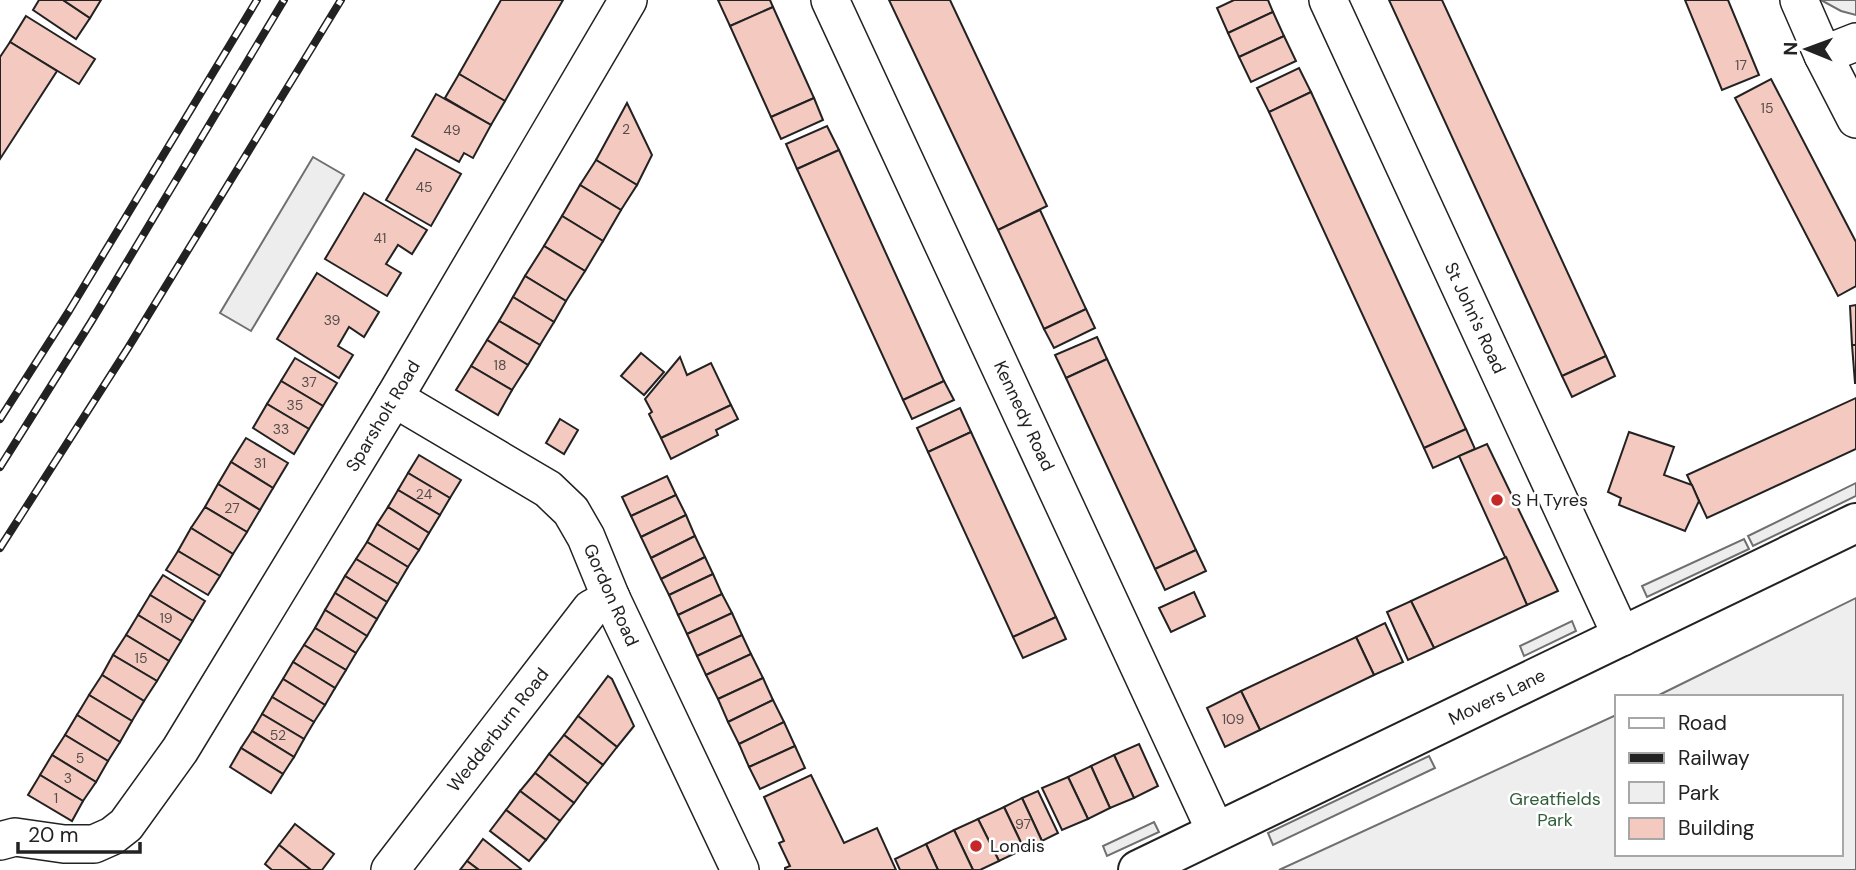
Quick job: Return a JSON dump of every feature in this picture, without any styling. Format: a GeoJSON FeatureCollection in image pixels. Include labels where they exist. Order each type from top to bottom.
{"type":"FeatureCollection","features":[{"type":"Feature","properties":{"kind":"street","name":"Sparsholt Road"},"geometry":{"type":"LineString","coordinates":[[0,841],[15,837],[64,844],[94,844],[112,836],[125,825],[180,750],[394,398],[628,0]]}},
{"type":"Feature","properties":{"kind":"street","name":"Kennedy Road"},"geometry":{"type":"LineString","coordinates":[[830,0],[1216,832]]}},
{"type":"Feature","properties":{"kind":"street","name":"St John's Road"},"geometry":{"type":"LineString","coordinates":[[1328,0],[1622,637]]}},
{"type":"Feature","properties":{"kind":"street"},"geometry":{"type":"LineString","coordinates":[[1799,0],[1840,49],[1856,119]]}},
{"type":"Feature","properties":{"kind":"street","name":"Gordon Road"},"geometry":{"type":"LineString","coordinates":[[394,398],[548,489],[571,511],[586,537],[611,598],[740,870]]}},
{"type":"Feature","properties":{"kind":"street","name":"Movers Lane"},"geometry":{"type":"LineString","coordinates":[[1139,870],[1856,523]]}},
{"type":"Feature","properties":{"kind":"street","name":"Wedderburn Road"},"geometry":{"type":"LineString","coordinates":[[390,870],[591,609],[611,598]]}},
{"type":"Feature","properties":{"kind":"green space"},"geometry":{"type":"Polygon","coordinates":[[[1821,0],[1856,0],[1856,15],[1841,11],[1821,0]]]}},
{"type":"Feature","properties":{"kind":"green space","name":"Greatfields Park"},"geometry":{"type":"Polygon","coordinates":[[[1856,598],[1856,870],[1279,870],[1615,715],[1615,856],[1842,856],[1842,695],[1659,695],[1856,598]]]}},
{"type":"Feature","properties":{"kind":"shaded area"},"geometry":{"type":"Polygon","coordinates":[[[313,157],[344,175],[251,331],[220,313],[313,157]]]}},
{"type":"Feature","properties":{"kind":"shaded area"},"geometry":{"type":"Polygon","coordinates":[[[1856,483],[1856,496],[1753,546],[1748,536],[1856,483]]]}},
{"type":"Feature","properties":{"kind":"shaded area"},"geometry":{"type":"Polygon","coordinates":[[[1744,539],[1749,549],[1647,597],[1642,586],[1744,539]]]}},
{"type":"Feature","properties":{"kind":"shaded area"},"geometry":{"type":"Polygon","coordinates":[[[1572,621],[1576,631],[1524,656],[1520,646],[1572,621]]]}},
{"type":"Feature","properties":{"kind":"shaded area"},"geometry":{"type":"Polygon","coordinates":[[[1429,756],[1435,768],[1273,845],[1268,833],[1429,756]]]}},
{"type":"Feature","properties":{"kind":"shaded area"},"geometry":{"type":"Polygon","coordinates":[[[1154,822],[1159,832],[1107,856],[1103,846],[1154,822]]]}},
{"type":"Feature","properties":{"kind":"building"},"geometry":{"type":"Polygon","coordinates":[[[39,0],[63,0],[90,18],[76,39],[33,10],[39,0]]]}},
{"type":"Feature","properties":{"kind":"building"},"geometry":{"type":"Polygon","coordinates":[[[63,0],[101,0],[90,18],[63,0]]]}},
{"type":"Feature","properties":{"kind":"building"},"geometry":{"type":"Polygon","coordinates":[[[501,0],[563,0],[505,101],[459,74],[501,0]]]}},
{"type":"Feature","properties":{"kind":"building"},"geometry":{"type":"Polygon","coordinates":[[[718,0],[770,0],[773,7],[730,26],[718,0]]]}},
{"type":"Feature","properties":{"kind":"building"},"geometry":{"type":"Polygon","coordinates":[[[889,0],[950,0],[1047,206],[998,230],[889,0]]]}},
{"type":"Feature","properties":{"kind":"building"},"geometry":{"type":"Polygon","coordinates":[[[1234,0],[1268,0],[1273,12],[1228,33],[1217,8],[1234,0]]]}},
{"type":"Feature","properties":{"kind":"building"},"geometry":{"type":"Polygon","coordinates":[[[1389,0],[1442,0],[1606,356],[1562,376],[1389,0]]]}},
{"type":"Feature","properties":{"kind":"building"},"geometry":{"type":"Polygon","coordinates":[[[1685,0],[1728,0],[1759,75],[1722,90],[1685,0]]]}},
{"type":"Feature","properties":{"kind":"building"},"geometry":{"type":"Polygon","coordinates":[[[773,7],[814,98],[771,117],[730,26],[773,7]]]}},
{"type":"Feature","properties":{"kind":"building"},"geometry":{"type":"Polygon","coordinates":[[[1273,12],[1284,36],[1239,57],[1228,33],[1273,12]]]}},
{"type":"Feature","properties":{"kind":"building"},"geometry":{"type":"Polygon","coordinates":[[[26,16],[95,59],[79,84],[10,42],[26,16]]]}},
{"type":"Feature","properties":{"kind":"building"},"geometry":{"type":"Polygon","coordinates":[[[1284,36],[1296,61],[1251,82],[1239,57],[1284,36]]]}},
{"type":"Feature","properties":{"kind":"building"},"geometry":{"type":"Polygon","coordinates":[[[10,42],[57,71],[0,159],[0,57],[10,42]]]}},
{"type":"Feature","properties":{"kind":"building"},"geometry":{"type":"Polygon","coordinates":[[[1299,68],[1311,92],[1269,112],[1257,88],[1299,68]]]}},
{"type":"Feature","properties":{"kind":"building"},"geometry":{"type":"Polygon","coordinates":[[[459,74],[505,101],[491,125],[445,98],[459,74]]]}},
{"type":"Feature","properties":{"kind":"building"},"geometry":{"type":"Polygon","coordinates":[[[1771,79],[1856,242],[1856,286],[1838,296],[1735,98],[1771,79]]]}},
{"type":"Feature","properties":{"kind":"building"},"geometry":{"type":"Polygon","coordinates":[[[1311,92],[1466,429],[1424,448],[1269,112],[1311,92]]]}},
{"type":"Feature","properties":{"kind":"building"},"geometry":{"type":"Polygon","coordinates":[[[436,94],[491,125],[473,158],[464,153],[459,162],[412,136],[436,94]]]}},
{"type":"Feature","properties":{"kind":"building"},"geometry":{"type":"Polygon","coordinates":[[[814,98],[823,120],[781,139],[771,117],[814,98]]]}},
{"type":"Feature","properties":{"kind":"building"},"geometry":{"type":"Polygon","coordinates":[[[627,103],[652,155],[637,185],[596,160],[627,103]]]}},
{"type":"Feature","properties":{"kind":"building"},"geometry":{"type":"Polygon","coordinates":[[[827,126],[839,150],[797,169],[786,144],[827,126]]]}},
{"type":"Feature","properties":{"kind":"building"},"geometry":{"type":"Polygon","coordinates":[[[416,149],[461,174],[431,226],[386,200],[416,149]]]}},
{"type":"Feature","properties":{"kind":"building"},"geometry":{"type":"Polygon","coordinates":[[[839,150],[944,381],[903,400],[797,169],[839,150]]]}},
{"type":"Feature","properties":{"kind":"building"},"geometry":{"type":"Polygon","coordinates":[[[596,160],[637,185],[621,210],[580,185],[596,160]]]}},
{"type":"Feature","properties":{"kind":"building"},"geometry":{"type":"Polygon","coordinates":[[[580,185],[621,210],[603,241],[562,216],[580,185]]]}},
{"type":"Feature","properties":{"kind":"building"},"geometry":{"type":"Polygon","coordinates":[[[364,193],[427,230],[412,254],[398,245],[386,264],[401,273],[387,296],[325,259],[364,193]]]}},
{"type":"Feature","properties":{"kind":"building"},"geometry":{"type":"Polygon","coordinates":[[[1040,210],[1086,309],[1044,329],[998,230],[1040,210]]]}},
{"type":"Feature","properties":{"kind":"building"},"geometry":{"type":"Polygon","coordinates":[[[562,216],[603,241],[585,271],[544,246],[562,216]]]}},
{"type":"Feature","properties":{"kind":"building"},"geometry":{"type":"Polygon","coordinates":[[[544,246],[585,271],[566,301],[525,276],[544,246]]]}},
{"type":"Feature","properties":{"kind":"building"},"geometry":{"type":"Polygon","coordinates":[[[317,273],[379,312],[364,337],[349,327],[338,346],[353,355],[339,378],[277,339],[317,273]]]}},
{"type":"Feature","properties":{"kind":"building"},"geometry":{"type":"Polygon","coordinates":[[[525,276],[566,301],[554,322],[513,297],[525,276]]]}},
{"type":"Feature","properties":{"kind":"building"},"geometry":{"type":"Polygon","coordinates":[[[513,297],[554,322],[540,345],[499,321],[513,297]]]}},
{"type":"Feature","properties":{"kind":"building"},"geometry":{"type":"Polygon","coordinates":[[[1856,305],[1856,345],[1852,345],[1850,306],[1856,305]]]}},
{"type":"Feature","properties":{"kind":"building"},"geometry":{"type":"Polygon","coordinates":[[[1086,309],[1095,328],[1054,348],[1044,329],[1086,309]]]}},
{"type":"Feature","properties":{"kind":"building"},"geometry":{"type":"Polygon","coordinates":[[[499,321],[540,345],[528,365],[487,340],[499,321]]]}},
{"type":"Feature","properties":{"kind":"building"},"geometry":{"type":"Polygon","coordinates":[[[1097,337],[1107,359],[1066,378],[1055,355],[1097,337]]]}},
{"type":"Feature","properties":{"kind":"building"},"geometry":{"type":"Polygon","coordinates":[[[487,340],[528,365],[512,390],[471,366],[487,340]]]}},
{"type":"Feature","properties":{"kind":"building"},"geometry":{"type":"Polygon","coordinates":[[[1852,345],[1856,345],[1856,383],[1855,383],[1852,345]]]}},
{"type":"Feature","properties":{"kind":"building"},"geometry":{"type":"Polygon","coordinates":[[[641,353],[664,372],[644,395],[621,376],[641,353]]]}},
{"type":"Feature","properties":{"kind":"building"},"geometry":{"type":"Polygon","coordinates":[[[1606,356],[1615,376],[1572,397],[1562,376],[1606,356]]]}},
{"type":"Feature","properties":{"kind":"building"},"geometry":{"type":"Polygon","coordinates":[[[680,357],[687,375],[711,363],[731,405],[661,438],[645,399],[680,357]]]}},
{"type":"Feature","properties":{"kind":"building"},"geometry":{"type":"Polygon","coordinates":[[[295,358],[337,383],[323,406],[281,381],[295,358]]]}},
{"type":"Feature","properties":{"kind":"building"},"geometry":{"type":"Polygon","coordinates":[[[1107,359],[1196,550],[1155,569],[1066,378],[1107,359]]]}},
{"type":"Feature","properties":{"kind":"building"},"geometry":{"type":"Polygon","coordinates":[[[471,366],[512,390],[498,415],[456,390],[471,366]]]}},
{"type":"Feature","properties":{"kind":"building"},"geometry":{"type":"Polygon","coordinates":[[[281,381],[323,406],[309,429],[267,404],[281,381]]]}},
{"type":"Feature","properties":{"kind":"building"},"geometry":{"type":"Polygon","coordinates":[[[944,381],[954,400],[912,419],[903,400],[944,381]]]}},
{"type":"Feature","properties":{"kind":"building"},"geometry":{"type":"Polygon","coordinates":[[[1856,398],[1856,449],[1707,518],[1687,475],[1856,398]]]}},
{"type":"Feature","properties":{"kind":"building"},"geometry":{"type":"Polygon","coordinates":[[[267,404],[309,429],[294,454],[253,428],[267,404]]]}},
{"type":"Feature","properties":{"kind":"building"},"geometry":{"type":"Polygon","coordinates":[[[731,405],[738,419],[716,430],[718,435],[671,459],[661,438],[731,405]]]}},
{"type":"Feature","properties":{"kind":"building"},"geometry":{"type":"Polygon","coordinates":[[[960,408],[971,432],[928,452],[917,428],[960,408]]]}},
{"type":"Feature","properties":{"kind":"building"},"geometry":{"type":"Polygon","coordinates":[[[560,419],[578,430],[564,454],[546,443],[560,419]]]}},
{"type":"Feature","properties":{"kind":"building"},"geometry":{"type":"Polygon","coordinates":[[[1466,429],[1475,449],[1433,468],[1424,448],[1466,429]]]}},
{"type":"Feature","properties":{"kind":"building"},"geometry":{"type":"Polygon","coordinates":[[[971,432],[1056,617],[1013,637],[928,452],[971,432]]]}},
{"type":"Feature","properties":{"kind":"building"},"geometry":{"type":"Polygon","coordinates":[[[1629,432],[1674,447],[1664,475],[1692,485],[1699,501],[1685,531],[1619,505],[1621,498],[1608,492],[1629,432]]]}},
{"type":"Feature","properties":{"kind":"building"},"geometry":{"type":"Polygon","coordinates":[[[246,438],[288,463],[273,488],[231,462],[246,438]]]}},
{"type":"Feature","properties":{"kind":"building","name":"S H Tyres"},"geometry":{"type":"Polygon","coordinates":[[[1487,444],[1558,591],[1527,605],[1459,456],[1487,444]]]}},
{"type":"Feature","properties":{"kind":"building"},"geometry":{"type":"Polygon","coordinates":[[[419,455],[461,480],[450,498],[408,473],[419,455]]]}},
{"type":"Feature","properties":{"kind":"building"},"geometry":{"type":"Polygon","coordinates":[[[231,462],[273,488],[260,510],[218,484],[231,462]]]}},
{"type":"Feature","properties":{"kind":"building"},"geometry":{"type":"Polygon","coordinates":[[[408,473],[450,498],[440,515],[398,490],[408,473]]]}},
{"type":"Feature","properties":{"kind":"building"},"geometry":{"type":"Polygon","coordinates":[[[667,476],[676,495],[631,516],[622,497],[667,476]]]}},
{"type":"Feature","properties":{"kind":"building"},"geometry":{"type":"Polygon","coordinates":[[[218,484],[260,510],[247,532],[205,507],[218,484]]]}},
{"type":"Feature","properties":{"kind":"building"},"geometry":{"type":"Polygon","coordinates":[[[398,490],[440,515],[429,533],[388,507],[398,490]]]}},
{"type":"Feature","properties":{"kind":"building"},"geometry":{"type":"Polygon","coordinates":[[[676,495],[686,515],[641,537],[631,516],[676,495]]]}},
{"type":"Feature","properties":{"kind":"building"},"geometry":{"type":"Polygon","coordinates":[[[205,507],[247,532],[233,554],[191,528],[205,507]]]}},
{"type":"Feature","properties":{"kind":"building"},"geometry":{"type":"Polygon","coordinates":[[[388,507],[429,533],[419,550],[377,524],[388,507]]]}},
{"type":"Feature","properties":{"kind":"building"},"geometry":{"type":"Polygon","coordinates":[[[686,515],[695,536],[651,558],[641,537],[686,515]]]}},
{"type":"Feature","properties":{"kind":"building"},"geometry":{"type":"Polygon","coordinates":[[[377,524],[419,550],[408,567],[367,542],[377,524]]]}},
{"type":"Feature","properties":{"kind":"building"},"geometry":{"type":"Polygon","coordinates":[[[191,528],[233,554],[220,576],[178,551],[191,528]]]}},
{"type":"Feature","properties":{"kind":"building"},"geometry":{"type":"Polygon","coordinates":[[[695,536],[705,557],[661,579],[651,558],[695,536]]]}},
{"type":"Feature","properties":{"kind":"building"},"geometry":{"type":"Polygon","coordinates":[[[367,542],[408,567],[398,584],[356,559],[367,542]]]}},
{"type":"Feature","properties":{"kind":"building"},"geometry":{"type":"Polygon","coordinates":[[[1196,550],[1206,571],[1165,590],[1155,569],[1196,550]]]}},
{"type":"Feature","properties":{"kind":"building"},"geometry":{"type":"Polygon","coordinates":[[[178,551],[220,576],[208,595],[166,570],[178,551]]]}},
{"type":"Feature","properties":{"kind":"building"},"geometry":{"type":"Polygon","coordinates":[[[705,557],[713,574],[669,595],[661,579],[705,557]]]}},
{"type":"Feature","properties":{"kind":"building"},"geometry":{"type":"Polygon","coordinates":[[[1506,557],[1527,605],[1434,648],[1411,601],[1506,557]]]}},
{"type":"Feature","properties":{"kind":"building"},"geometry":{"type":"Polygon","coordinates":[[[356,559],[398,584],[387,602],[345,576],[356,559]]]}},
{"type":"Feature","properties":{"kind":"building"},"geometry":{"type":"Polygon","coordinates":[[[713,574],[722,594],[678,615],[669,595],[713,574]]]}},
{"type":"Feature","properties":{"kind":"building"},"geometry":{"type":"Polygon","coordinates":[[[163,575],[205,601],[193,621],[150,595],[163,575]]]}},
{"type":"Feature","properties":{"kind":"building"},"geometry":{"type":"Polygon","coordinates":[[[345,576],[387,602],[377,619],[335,593],[345,576]]]}},
{"type":"Feature","properties":{"kind":"building"},"geometry":{"type":"Polygon","coordinates":[[[1194,592],[1205,616],[1171,632],[1159,608],[1194,592]]]}},
{"type":"Feature","properties":{"kind":"building"},"geometry":{"type":"Polygon","coordinates":[[[335,593],[377,619],[367,636],[325,610],[335,593]]]}},
{"type":"Feature","properties":{"kind":"building"},"geometry":{"type":"Polygon","coordinates":[[[722,594],[732,613],[687,634],[678,615],[722,594]]]}},
{"type":"Feature","properties":{"kind":"building"},"geometry":{"type":"Polygon","coordinates":[[[150,595],[193,621],[181,641],[138,615],[150,595]]]}},
{"type":"Feature","properties":{"kind":"building"},"geometry":{"type":"Polygon","coordinates":[[[1411,601],[1434,648],[1408,660],[1387,612],[1411,601]]]}},
{"type":"Feature","properties":{"kind":"building"},"geometry":{"type":"Polygon","coordinates":[[[325,610],[367,636],[356,653],[315,628],[325,610]]]}},
{"type":"Feature","properties":{"kind":"building"},"geometry":{"type":"Polygon","coordinates":[[[732,613],[742,635],[697,656],[687,634],[732,613]]]}},
{"type":"Feature","properties":{"kind":"building"},"geometry":{"type":"Polygon","coordinates":[[[138,615],[181,641],[169,661],[126,635],[138,615]]]}},
{"type":"Feature","properties":{"kind":"building"},"geometry":{"type":"Polygon","coordinates":[[[1056,617],[1066,639],[1023,658],[1013,637],[1056,617]]]}},
{"type":"Feature","properties":{"kind":"building"},"geometry":{"type":"Polygon","coordinates":[[[1385,623],[1403,662],[1374,675],[1356,637],[1385,623]]]}},
{"type":"Feature","properties":{"kind":"building"},"geometry":{"type":"Polygon","coordinates":[[[315,628],[356,653],[346,670],[304,645],[315,628]]]}},
{"type":"Feature","properties":{"kind":"building"},"geometry":{"type":"Polygon","coordinates":[[[126,635],[169,661],[157,681],[113,655],[126,635]]]}},
{"type":"Feature","properties":{"kind":"building"},"geometry":{"type":"Polygon","coordinates":[[[742,635],[751,654],[706,675],[697,656],[742,635]]]}},
{"type":"Feature","properties":{"kind":"building"},"geometry":{"type":"Polygon","coordinates":[[[1356,637],[1374,675],[1260,730],[1241,691],[1356,637]]]}},
{"type":"Feature","properties":{"kind":"building"},"geometry":{"type":"Polygon","coordinates":[[[304,645],[346,670],[335,688],[293,662],[304,645]]]}},
{"type":"Feature","properties":{"kind":"building"},"geometry":{"type":"Polygon","coordinates":[[[751,654],[763,678],[718,699],[706,675],[751,654]]]}},
{"type":"Feature","properties":{"kind":"building"},"geometry":{"type":"Polygon","coordinates":[[[113,655],[157,681],[144,701],[102,675],[113,655]]]}},
{"type":"Feature","properties":{"kind":"building"},"geometry":{"type":"Polygon","coordinates":[[[293,662],[335,688],[325,705],[283,679],[293,662]]]}},
{"type":"Feature","properties":{"kind":"building"},"geometry":{"type":"Polygon","coordinates":[[[102,675],[144,701],[132,721],[89,695],[102,675]]]}},
{"type":"Feature","properties":{"kind":"building"},"geometry":{"type":"Polygon","coordinates":[[[608,676],[612,679],[634,726],[617,747],[578,716],[608,676]]]}},
{"type":"Feature","properties":{"kind":"building"},"geometry":{"type":"Polygon","coordinates":[[[763,678],[773,700],[728,722],[718,699],[763,678]]]}},
{"type":"Feature","properties":{"kind":"building"},"geometry":{"type":"Polygon","coordinates":[[[283,679],[325,705],[314,722],[272,697],[283,679]]]}},
{"type":"Feature","properties":{"kind":"building"},"geometry":{"type":"Polygon","coordinates":[[[1241,691],[1260,730],[1225,747],[1207,708],[1241,691]]]}},
{"type":"Feature","properties":{"kind":"building"},"geometry":{"type":"Polygon","coordinates":[[[89,695],[132,721],[120,742],[77,715],[89,695]]]}},
{"type":"Feature","properties":{"kind":"building"},"geometry":{"type":"Polygon","coordinates":[[[272,697],[314,722],[304,739],[262,714],[272,697]]]}},
{"type":"Feature","properties":{"kind":"building"},"geometry":{"type":"Polygon","coordinates":[[[773,700],[784,722],[739,744],[728,722],[773,700]]]}},
{"type":"Feature","properties":{"kind":"building"},"geometry":{"type":"Polygon","coordinates":[[[262,714],[304,739],[294,757],[252,731],[262,714]]]}},
{"type":"Feature","properties":{"kind":"building"},"geometry":{"type":"Polygon","coordinates":[[[77,715],[120,742],[108,761],[65,735],[77,715]]]}},
{"type":"Feature","properties":{"kind":"building"},"geometry":{"type":"Polygon","coordinates":[[[578,716],[617,747],[603,765],[564,735],[578,716]]]}},
{"type":"Feature","properties":{"kind":"building"},"geometry":{"type":"Polygon","coordinates":[[[784,722],[795,746],[749,767],[739,744],[784,722]]]}},
{"type":"Feature","properties":{"kind":"building"},"geometry":{"type":"Polygon","coordinates":[[[252,731],[294,757],[283,774],[241,748],[252,731]]]}},
{"type":"Feature","properties":{"kind":"building"},"geometry":{"type":"Polygon","coordinates":[[[65,735],[108,761],[96,782],[52,755],[65,735]]]}},
{"type":"Feature","properties":{"kind":"building"},"geometry":{"type":"Polygon","coordinates":[[[564,735],[603,765],[588,784],[549,754],[564,735]]]}},
{"type":"Feature","properties":{"kind":"building"},"geometry":{"type":"Polygon","coordinates":[[[1139,744],[1158,786],[1134,798],[1114,755],[1139,744]]]}},
{"type":"Feature","properties":{"kind":"building"},"geometry":{"type":"Polygon","coordinates":[[[795,746],[805,768],[760,789],[749,767],[795,746]]]}},
{"type":"Feature","properties":{"kind":"building"},"geometry":{"type":"Polygon","coordinates":[[[241,748],[283,774],[271,793],[230,767],[241,748]]]}},
{"type":"Feature","properties":{"kind":"building"},"geometry":{"type":"Polygon","coordinates":[[[549,754],[588,784],[574,803],[535,773],[549,754]]]}},
{"type":"Feature","properties":{"kind":"building"},"geometry":{"type":"Polygon","coordinates":[[[52,755],[96,782],[83,801],[40,775],[52,755]]]}},
{"type":"Feature","properties":{"kind":"building"},"geometry":{"type":"Polygon","coordinates":[[[1114,755],[1134,798],[1110,808],[1091,766],[1114,755]]]}},
{"type":"Feature","properties":{"kind":"building"},"geometry":{"type":"Polygon","coordinates":[[[1091,766],[1110,808],[1088,819],[1068,777],[1091,766]]]}},
{"type":"Feature","properties":{"kind":"building"},"geometry":{"type":"Polygon","coordinates":[[[535,773],[574,803],[560,821],[520,791],[535,773]]]}},
{"type":"Feature","properties":{"kind":"building"},"geometry":{"type":"Polygon","coordinates":[[[40,775],[83,801],[72,821],[28,795],[40,775]]]}},
{"type":"Feature","properties":{"kind":"building"},"geometry":{"type":"Polygon","coordinates":[[[811,775],[844,843],[877,828],[896,870],[785,870],[790,866],[779,843],[784,841],[764,797],[811,775]]]}},
{"type":"Feature","properties":{"kind":"building"},"geometry":{"type":"Polygon","coordinates":[[[1068,777],[1088,819],[1062,830],[1042,788],[1068,777]]]}},
{"type":"Feature","properties":{"kind":"building"},"geometry":{"type":"Polygon","coordinates":[[[520,791],[560,821],[546,840],[506,810],[520,791]]]}},
{"type":"Feature","properties":{"kind":"building"},"geometry":{"type":"Polygon","coordinates":[[[1038,791],[1058,833],[1042,841],[1022,798],[1038,791]]]}},
{"type":"Feature","properties":{"kind":"building"},"geometry":{"type":"Polygon","coordinates":[[[1022,798],[1042,841],[1024,849],[1004,807],[1022,798]]]}},
{"type":"Feature","properties":{"kind":"building"},"geometry":{"type":"Polygon","coordinates":[[[1004,807],[1024,849],[999,861],[978,819],[1004,807]]]}},
{"type":"Feature","properties":{"kind":"building"},"geometry":{"type":"Polygon","coordinates":[[[506,810],[546,840],[529,861],[490,831],[506,810]]]}},
{"type":"Feature","properties":{"kind":"building"},"geometry":{"type":"Polygon","coordinates":[[[978,819],[999,861],[980,870],[973,870],[954,830],[978,819]]]}},
{"type":"Feature","properties":{"kind":"building"},"geometry":{"type":"Polygon","coordinates":[[[295,824],[334,854],[322,870],[311,870],[279,845],[295,824]]]}},
{"type":"Feature","properties":{"kind":"building"},"geometry":{"type":"Polygon","coordinates":[[[954,830],[973,870],[938,870],[926,844],[954,830]]]}},
{"type":"Feature","properties":{"kind":"building"},"geometry":{"type":"Polygon","coordinates":[[[483,839],[521,869],[479,870],[467,861],[483,839]]]}},
{"type":"Feature","properties":{"kind":"building"},"geometry":{"type":"Polygon","coordinates":[[[926,844],[938,870],[900,870],[895,859],[926,844]]]}},
{"type":"Feature","properties":{"kind":"building"},"geometry":{"type":"Polygon","coordinates":[[[279,845],[311,870],[272,870],[265,864],[279,845]]]}},
{"type":"Feature","properties":{"kind":"building"},"geometry":{"type":"Polygon","coordinates":[[[467,861],[479,870],[460,870],[467,861]]]}},
{"type":"Feature","properties":{"kind":"railway"},"geometry":{"type":"LineString","coordinates":[[0,419],[69,311],[257,0]]}},
{"type":"Feature","properties":{"kind":"railway"},"geometry":{"type":"LineString","coordinates":[[0,467],[91,322],[284,0]]}},
{"type":"Feature","properties":{"kind":"railway"},"geometry":{"type":"LineString","coordinates":[[0,548],[128,348],[341,0]]}},
{"type":"Feature","properties":{"kind":"place","name":"S H Tyres"},"geometry":{"type":"Point","coordinates":[1497,500]}},
{"type":"Feature","properties":{"kind":"place","name":"Londis"},"geometry":{"type":"Point","coordinates":[976,846]}}]}
